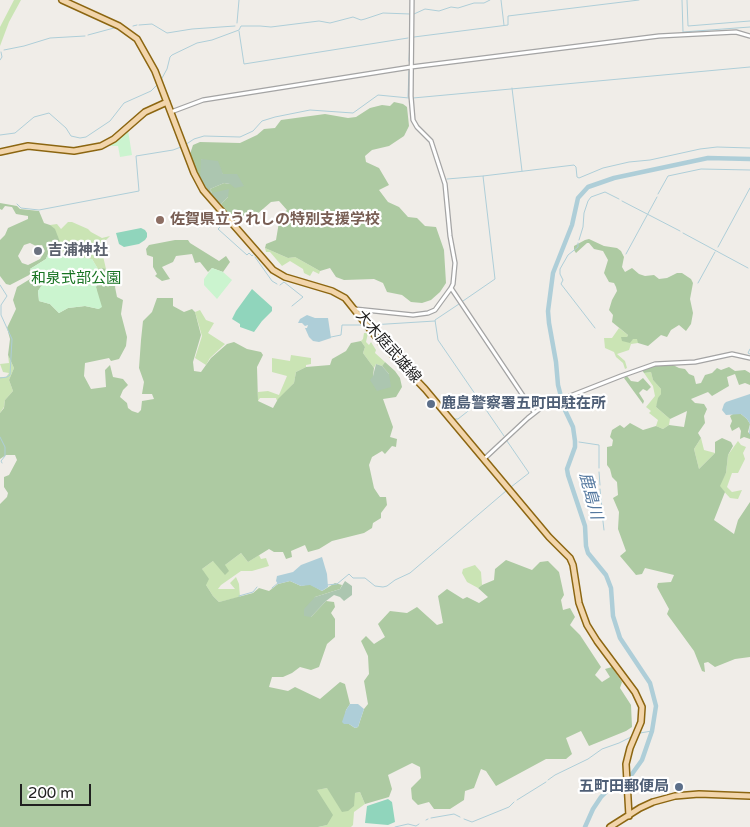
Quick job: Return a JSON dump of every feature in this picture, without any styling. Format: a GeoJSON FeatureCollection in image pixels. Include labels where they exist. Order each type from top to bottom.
{"type":"FeatureCollection","features":[{"type":"Feature","properties":{"kind":"main road","name":"大木庭武雄線"},"geometry":{"type":"LineString","coordinates":[[62,0],[119,26],[134,36],[149,59],[194,173],[203,190],[266,264],[285,277],[339,294],[346,298],[385,347],[425,389],[549,537],[570,558],[573,565],[579,603],[587,625],[635,692],[642,707],[641,722],[627,756],[629,816]]}},
{"type":"Feature","properties":{"kind":"main road"},"geometry":{"type":"LineString","coordinates":[[0,152],[28,146],[74,151],[101,146],[114,139],[144,112],[167,102]]}},
{"type":"Feature","properties":{"kind":"main road"},"geometry":{"type":"LineString","coordinates":[[610,827],[653,802],[675,796],[699,794],[750,796]]}},
{"type":"Feature","properties":{"kind":"street"},"geometry":{"type":"LineString","coordinates":[[355,309],[413,315],[428,314],[434,310],[452,288],[455,262],[450,236],[445,184],[431,141],[415,124],[411,98],[412,0]]}},
{"type":"Feature","properties":{"kind":"street"},"geometry":{"type":"LineString","coordinates":[[170,112],[203,100],[411,67],[658,36],[736,32],[750,36]]}},
{"type":"Feature","properties":{"kind":"street"},"geometry":{"type":"LineString","coordinates":[[452,288],[534,412]]}},
{"type":"Feature","properties":{"kind":"street"},"geometry":{"type":"LineString","coordinates":[[484,459],[534,412],[564,398],[655,364],[695,362],[732,354],[750,358]]}},
{"type":"Feature","properties":{"kind":"green space"},"geometry":{"type":"Polygon","coordinates":[[[14,0],[21,0],[9,22],[0,46],[0,27],[14,0]]]}},
{"type":"Feature","properties":{"kind":"green space"},"geometry":{"type":"Polygon","coordinates":[[[394,102],[407,107],[409,126],[404,136],[389,146],[372,150],[365,156],[366,162],[379,168],[389,185],[379,190],[388,202],[399,207],[408,217],[417,218],[425,226],[436,227],[444,250],[446,283],[431,300],[422,303],[411,302],[402,295],[387,292],[383,283],[374,279],[344,280],[336,277],[330,268],[320,271],[295,257],[288,258],[265,248],[266,244],[276,240],[280,216],[287,210],[279,201],[271,202],[256,215],[236,217],[227,213],[221,204],[228,197],[212,193],[210,189],[224,183],[230,184],[223,174],[201,159],[201,178],[196,172],[190,154],[193,145],[200,142],[240,143],[257,135],[264,129],[275,128],[281,120],[325,114],[348,118],[356,117],[370,108],[382,105],[390,106],[394,102]]]}},
{"type":"Feature","properties":{"kind":"green space"},"geometry":{"type":"Polygon","coordinates":[[[128,130],[132,155],[120,157],[118,146],[105,146],[128,130]]]}},
{"type":"Feature","properties":{"kind":"green space"},"geometry":{"type":"Polygon","coordinates":[[[201,159],[218,161],[223,174],[237,174],[244,186],[235,188],[230,184],[224,183],[210,189],[212,193],[229,189],[228,197],[221,204],[218,203],[200,180],[201,159]]]}},
{"type":"Feature","properties":{"kind":"green space"},"geometry":{"type":"Polygon","coordinates":[[[0,203],[17,206],[20,209],[39,211],[44,223],[55,229],[60,242],[54,247],[53,253],[48,254],[46,259],[30,269],[33,273],[10,285],[6,284],[0,276],[0,240],[8,228],[28,219],[28,216],[16,214],[12,207],[5,206],[2,210],[0,209],[0,203]],[[30,243],[24,245],[18,256],[22,263],[28,265],[40,259],[45,251],[42,245],[36,246],[30,243]]]}},
{"type":"Feature","properties":{"kind":"green space"},"geometry":{"type":"Polygon","coordinates":[[[68,222],[88,229],[102,238],[110,236],[99,247],[99,253],[103,256],[106,269],[98,269],[92,259],[53,253],[54,247],[50,225],[57,224],[61,229],[68,222]]]}},
{"type":"Feature","properties":{"kind":"green space"},"geometry":{"type":"Polygon","coordinates":[[[141,228],[147,233],[145,240],[139,244],[124,247],[119,244],[116,233],[141,228]]]}},
{"type":"Feature","properties":{"kind":"green space"},"geometry":{"type":"Polygon","coordinates":[[[589,239],[621,251],[624,257],[622,267],[625,272],[632,268],[639,274],[645,276],[654,275],[659,279],[682,273],[691,279],[693,283],[690,299],[693,313],[691,324],[686,331],[679,325],[671,330],[667,337],[661,335],[648,346],[638,343],[637,339],[633,339],[630,343],[622,341],[621,337],[627,337],[628,335],[612,322],[613,315],[609,310],[617,291],[614,283],[609,282],[604,273],[608,260],[603,251],[594,249],[589,243],[576,253],[574,250],[574,246],[589,239]]]}},
{"type":"Feature","properties":{"kind":"green space"},"geometry":{"type":"Polygon","coordinates":[[[175,240],[188,240],[219,261],[226,256],[230,262],[223,272],[212,268],[208,272],[200,262],[195,263],[192,254],[176,256],[173,262],[162,267],[170,279],[162,281],[155,276],[157,274],[153,267],[153,257],[147,255],[146,249],[149,245],[175,240]]]}},
{"type":"Feature","properties":{"kind":"green space"},"geometry":{"type":"Polygon","coordinates":[[[265,248],[288,258],[295,257],[320,271],[319,274],[313,271],[310,276],[290,261],[282,266],[270,252],[266,252],[265,248]]]}},
{"type":"Feature","properties":{"kind":"green space","name":"和泉式部公園"},"geometry":{"type":"Polygon","coordinates":[[[53,253],[92,259],[98,269],[99,280],[96,287],[102,307],[99,309],[85,306],[68,308],[59,313],[50,304],[39,301],[38,291],[42,285],[53,282],[56,275],[45,270],[33,273],[30,269],[46,259],[48,254],[53,253]]]}},
{"type":"Feature","properties":{"kind":"green space"},"geometry":{"type":"Polygon","coordinates":[[[212,268],[223,272],[232,280],[217,299],[204,285],[204,279],[212,268]]]}},
{"type":"Feature","properties":{"kind":"green space"},"geometry":{"type":"Polygon","coordinates":[[[98,269],[109,270],[117,279],[115,287],[117,297],[123,300],[121,314],[127,337],[126,346],[119,359],[111,361],[109,358],[85,363],[84,376],[91,389],[106,387],[105,370],[110,365],[113,377],[123,379],[128,385],[120,397],[132,411],[138,413],[141,410],[142,401],[154,399],[152,394],[142,394],[144,382],[139,368],[143,321],[152,312],[157,298],[173,298],[173,306],[184,312],[192,309],[195,312],[201,335],[193,362],[194,371],[201,372],[211,358],[227,344],[234,342],[247,349],[261,352],[263,355],[257,367],[258,401],[273,408],[278,399],[294,383],[296,372],[306,367],[330,365],[332,359],[346,351],[351,343],[361,341],[365,347],[363,353],[374,368],[373,376],[389,374],[382,366],[385,362],[400,378],[402,387],[396,397],[383,399],[393,427],[390,437],[397,439],[396,447],[392,446],[385,454],[382,451],[372,457],[369,465],[374,488],[380,497],[386,497],[387,505],[381,513],[381,518],[373,523],[372,528],[364,533],[332,541],[319,549],[308,552],[305,545],[291,551],[292,557],[286,559],[283,552],[274,552],[269,549],[248,562],[241,553],[225,565],[229,571],[225,575],[213,561],[202,569],[209,579],[206,585],[219,602],[253,593],[259,588],[269,591],[278,584],[290,581],[301,586],[310,584],[322,591],[335,583],[342,585],[340,589],[315,597],[311,617],[326,601],[334,602],[335,607],[331,613],[335,619],[335,637],[327,644],[319,667],[311,670],[300,667],[283,677],[272,677],[269,687],[288,691],[295,687],[320,699],[340,682],[345,684],[350,704],[346,710],[344,724],[349,724],[355,728],[358,727],[364,709],[368,704],[364,681],[369,674],[368,656],[361,641],[366,636],[374,644],[385,637],[378,624],[390,611],[407,613],[417,607],[437,625],[443,623],[438,596],[447,589],[463,599],[467,597],[479,603],[488,597],[478,588],[494,580],[495,569],[506,560],[532,570],[540,562],[548,561],[559,572],[564,595],[561,600],[563,610],[570,608],[575,617],[570,625],[580,635],[601,667],[595,675],[602,682],[610,677],[605,669],[612,667],[622,682],[620,688],[631,705],[632,727],[589,746],[581,731],[566,738],[572,754],[566,759],[546,759],[496,786],[486,771],[481,769],[474,788],[465,791],[464,800],[450,809],[434,809],[429,802],[418,805],[412,799],[411,788],[421,778],[420,767],[412,763],[388,775],[392,789],[389,797],[365,804],[360,792],[355,793],[354,806],[348,811],[342,812],[327,788],[317,790],[333,815],[327,825],[318,827],[0,827],[0,504],[7,497],[8,493],[4,487],[4,477],[9,475],[17,460],[15,455],[6,455],[0,459],[0,413],[4,408],[5,400],[13,391],[9,380],[14,368],[8,355],[10,339],[7,328],[16,309],[13,300],[17,287],[45,270],[56,275],[53,283],[42,285],[38,291],[39,301],[50,304],[59,313],[68,308],[85,306],[99,309],[96,287],[99,280],[98,269]]]}},
{"type":"Feature","properties":{"kind":"green space"},"geometry":{"type":"Polygon","coordinates":[[[252,289],[272,307],[272,311],[254,332],[240,327],[240,324],[232,319],[252,289]]]}},
{"type":"Feature","properties":{"kind":"green space"},"geometry":{"type":"Polygon","coordinates":[[[200,310],[206,320],[214,323],[208,333],[225,344],[210,358],[206,365],[195,358],[202,336],[195,312],[200,310]]]}},
{"type":"Feature","properties":{"kind":"green space"},"geometry":{"type":"Polygon","coordinates":[[[619,328],[628,335],[627,337],[638,339],[638,343],[631,344],[629,350],[617,354],[625,361],[627,368],[625,369],[623,363],[616,357],[614,352],[605,348],[604,338],[612,338],[619,328]]]}},
{"type":"Feature","properties":{"kind":"green space"},"geometry":{"type":"Polygon","coordinates":[[[364,333],[368,333],[366,342],[369,345],[371,342],[376,350],[375,353],[385,362],[382,366],[376,364],[374,368],[363,353],[365,347],[361,341],[364,333]]]}},
{"type":"Feature","properties":{"kind":"green space"},"geometry":{"type":"Polygon","coordinates":[[[8,355],[14,368],[9,380],[13,391],[5,400],[4,407],[0,413],[0,377],[6,377],[9,373],[3,372],[0,364],[9,363],[8,355]]]}},
{"type":"Feature","properties":{"kind":"green space"},"geometry":{"type":"Polygon","coordinates":[[[291,355],[311,358],[311,364],[296,372],[294,383],[277,401],[276,398],[260,398],[258,401],[258,392],[268,391],[279,395],[287,376],[272,372],[272,358],[290,361],[291,355]]]}},
{"type":"Feature","properties":{"kind":"green space"},"geometry":{"type":"Polygon","coordinates":[[[376,364],[382,366],[389,374],[391,387],[377,391],[370,380],[376,364]]]}},
{"type":"Feature","properties":{"kind":"green space"},"geometry":{"type":"Polygon","coordinates":[[[659,364],[673,365],[685,369],[694,376],[696,384],[701,383],[705,375],[712,373],[717,368],[721,370],[729,367],[735,371],[745,370],[750,373],[750,385],[745,383],[739,385],[735,374],[727,377],[729,386],[712,396],[708,392],[691,399],[695,403],[704,404],[707,409],[704,416],[705,423],[698,433],[701,438],[694,449],[699,469],[715,453],[715,442],[722,438],[731,442],[733,446],[728,455],[726,473],[720,486],[725,492],[714,520],[734,534],[738,520],[750,502],[750,657],[735,659],[715,667],[708,662],[704,663],[705,672],[702,671],[694,651],[667,614],[669,609],[657,587],[658,583],[671,582],[674,575],[645,568],[642,574],[636,575],[620,556],[626,551],[618,529],[619,512],[613,498],[618,495],[617,482],[612,477],[607,465],[607,447],[612,446],[613,440],[610,437],[612,430],[620,425],[624,428],[630,423],[643,430],[656,426],[663,429],[669,425],[684,427],[687,411],[670,419],[656,407],[661,389],[653,380],[651,372],[644,373],[642,370],[659,364]]]}},
{"type":"Feature","properties":{"kind":"green space"},"geometry":{"type":"Polygon","coordinates":[[[651,372],[653,380],[661,389],[656,407],[670,419],[669,425],[663,429],[656,426],[658,420],[649,413],[651,411],[646,407],[655,396],[653,386],[644,373],[651,372]]]}},
{"type":"Feature","properties":{"kind":"green space"},"geometry":{"type":"Polygon","coordinates":[[[627,376],[631,381],[638,382],[643,378],[651,387],[647,391],[643,389],[639,393],[644,401],[643,404],[624,378],[627,376]]]}},
{"type":"Feature","properties":{"kind":"green space"},"geometry":{"type":"Polygon","coordinates":[[[741,414],[747,419],[750,424],[748,432],[750,439],[744,437],[740,439],[741,431],[739,427],[732,431],[730,416],[741,414]]]}},
{"type":"Feature","properties":{"kind":"green space"},"geometry":{"type":"Polygon","coordinates":[[[701,438],[704,450],[715,453],[699,469],[694,449],[701,438]]]}},
{"type":"Feature","properties":{"kind":"green space"},"geometry":{"type":"Polygon","coordinates":[[[738,441],[746,447],[743,453],[745,459],[738,473],[732,473],[727,487],[732,492],[742,490],[738,499],[730,498],[719,486],[726,473],[728,455],[738,441]]]}},
{"type":"Feature","properties":{"kind":"green space"},"geometry":{"type":"Polygon","coordinates":[[[241,553],[248,562],[259,555],[261,559],[266,558],[269,566],[252,571],[241,571],[221,585],[218,589],[235,589],[230,583],[236,577],[239,584],[240,597],[219,602],[206,585],[202,569],[213,561],[225,565],[241,553]]]}},
{"type":"Feature","properties":{"kind":"green space"},"geometry":{"type":"Polygon","coordinates":[[[475,565],[481,572],[482,585],[478,588],[467,582],[462,573],[463,569],[475,565]]]}},
{"type":"Feature","properties":{"kind":"green space"},"geometry":{"type":"Polygon","coordinates":[[[345,581],[352,586],[352,595],[344,601],[334,595],[311,617],[304,616],[304,609],[315,597],[340,589],[345,581]]]}},
{"type":"Feature","properties":{"kind":"green space"},"geometry":{"type":"Polygon","coordinates":[[[327,788],[355,793],[360,792],[365,804],[354,812],[353,825],[351,827],[318,827],[327,825],[316,790],[327,788]]]}},
{"type":"Feature","properties":{"kind":"green space"},"geometry":{"type":"Polygon","coordinates":[[[388,799],[392,802],[395,822],[388,825],[365,823],[367,806],[388,799]]]}},
{"type":"Feature","properties":{"kind":"water"},"geometry":{"type":"Polygon","coordinates":[[[307,315],[315,318],[328,318],[331,338],[319,342],[313,341],[305,328],[308,325],[305,326],[302,323],[298,323],[300,319],[307,315]]]}},
{"type":"Feature","properties":{"kind":"water"},"geometry":{"type":"Polygon","coordinates":[[[750,394],[750,424],[741,414],[726,415],[722,410],[726,402],[750,394]]]}},
{"type":"Feature","properties":{"kind":"water"},"geometry":{"type":"Polygon","coordinates":[[[322,557],[327,574],[328,587],[322,591],[310,585],[301,586],[290,581],[278,584],[276,581],[277,576],[293,572],[301,565],[322,557]]]}},
{"type":"Feature","properties":{"kind":"water"},"geometry":{"type":"Polygon","coordinates":[[[350,704],[358,704],[364,709],[358,727],[355,728],[342,722],[350,704]]]}},
{"type":"Feature","properties":{"kind":"waterway"},"geometry":{"type":"LineString","coordinates":[[237,23],[239,0]]}},
{"type":"Feature","properties":{"kind":"waterway"},"geometry":{"type":"LineString","coordinates":[[414,14],[425,9],[439,11],[451,7],[458,8],[474,3],[484,3],[490,0]]}},
{"type":"Feature","properties":{"kind":"waterway"},"geometry":{"type":"LineString","coordinates":[[501,0],[504,25]]}},
{"type":"Feature","properties":{"kind":"waterway"},"geometry":{"type":"LineString","coordinates":[[414,37],[508,25],[508,16],[639,0]]}},
{"type":"Feature","properties":{"kind":"waterway"},"geometry":{"type":"LineString","coordinates":[[682,0],[683,32],[750,27]]}},
{"type":"Feature","properties":{"kind":"waterway"},"geometry":{"type":"LineString","coordinates":[[687,0],[688,26],[750,21]]}},
{"type":"Feature","properties":{"kind":"waterway"},"geometry":{"type":"LineString","coordinates":[[161,80],[172,55],[197,43],[212,40],[239,30],[241,26],[271,27],[319,21],[330,23],[353,17],[361,20],[383,13],[410,14]]}},
{"type":"Feature","properties":{"kind":"waterway"},"geometry":{"type":"LineString","coordinates":[[139,25],[152,24],[167,33],[235,26]]}},
{"type":"Feature","properties":{"kind":"waterway"},"geometry":{"type":"LineString","coordinates":[[133,26],[137,25]]}},
{"type":"Feature","properties":{"kind":"waterway"},"geometry":{"type":"LineString","coordinates":[[88,35],[114,28]]}},
{"type":"Feature","properties":{"kind":"waterway"},"geometry":{"type":"LineString","coordinates":[[239,31],[244,64],[408,38]]}},
{"type":"Feature","properties":{"kind":"waterway"},"geometry":{"type":"LineString","coordinates":[[4,50],[50,38],[85,36]]}},
{"type":"Feature","properties":{"kind":"waterway"},"geometry":{"type":"LineString","coordinates":[[409,61],[410,38]]}},
{"type":"Feature","properties":{"kind":"waterway"},"geometry":{"type":"LineString","coordinates":[[0,60],[2,57],[1,52]]}},
{"type":"Feature","properties":{"kind":"waterway"},"geometry":{"type":"LineString","coordinates":[[413,98],[750,67]]}},
{"type":"Feature","properties":{"kind":"waterway"},"geometry":{"type":"LineString","coordinates":[[408,97],[409,71]]}},
{"type":"Feature","properties":{"kind":"waterway"},"geometry":{"type":"LineString","coordinates":[[0,135],[15,133],[34,117],[49,113],[66,128],[71,136],[86,137],[110,121],[124,103],[151,91],[157,85]]}},
{"type":"Feature","properties":{"kind":"waterway"},"geometry":{"type":"LineString","coordinates":[[512,88],[522,171]]}},
{"type":"Feature","properties":{"kind":"waterway"},"geometry":{"type":"LineString","coordinates":[[185,145],[194,139],[204,136],[240,137],[253,131],[262,121],[310,110],[353,113],[378,95],[409,98]]}},
{"type":"Feature","properties":{"kind":"waterway"},"geometry":{"type":"LineString","coordinates":[[17,204],[21,208],[39,210],[139,191],[136,156],[181,147]]}},
{"type":"Feature","properties":{"kind":"waterway"},"geometry":{"type":"LineString","coordinates":[[463,301],[495,279],[483,176],[574,165],[577,177],[579,178],[603,168],[700,149],[717,147],[750,148]]}},
{"type":"Feature","properties":{"kind":"waterway"},"geometry":{"type":"LineString","coordinates":[[184,153],[195,182]]}},
{"type":"Feature","properties":{"kind":"waterway","name":"鹿島川"},"geometry":{"type":"LineString","coordinates":[[585,827],[601,797],[609,789],[632,774],[642,760],[652,731],[656,706],[650,683],[620,638],[613,616],[611,588],[606,575],[588,553],[585,526],[568,475],[567,469],[575,447],[575,441],[573,427],[564,408],[558,385],[549,323],[548,311],[553,273],[572,225],[578,198],[588,187],[614,178],[708,158],[750,159]]}},
{"type":"Feature","properties":{"kind":"waterway"},"geometry":{"type":"LineString","coordinates":[[658,194],[668,176],[701,169],[750,170]]}},
{"type":"Feature","properties":{"kind":"waterway"},"geometry":{"type":"LineString","coordinates":[[447,179],[483,176]]}},
{"type":"Feature","properties":{"kind":"waterway"},"geometry":{"type":"LineString","coordinates":[[198,187],[217,211]]}},
{"type":"Feature","properties":{"kind":"waterway"},"geometry":{"type":"LineString","coordinates":[[718,247],[750,188]]}},
{"type":"Feature","properties":{"kind":"waterway"},"geometry":{"type":"LineString","coordinates":[[579,240],[583,227],[584,213],[591,197],[605,192],[619,199]]}},
{"type":"Feature","properties":{"kind":"waterway"},"geometry":{"type":"LineString","coordinates":[[626,254],[657,197]]}},
{"type":"Feature","properties":{"kind":"waterway"},"geometry":{"type":"LineString","coordinates":[[622,201],[680,231]]}},
{"type":"Feature","properties":{"kind":"waterway"},"geometry":{"type":"LineString","coordinates":[[220,214],[226,221],[218,229],[247,255],[249,253],[253,255]]}},
{"type":"Feature","properties":{"kind":"waterway"},"geometry":{"type":"LineString","coordinates":[[683,233],[748,268]]}},
{"type":"Feature","properties":{"kind":"waterway"},"geometry":{"type":"LineString","coordinates":[[578,243],[578,247],[568,255],[560,269],[563,280],[561,284],[595,328]]}},
{"type":"Feature","properties":{"kind":"waterway"},"geometry":{"type":"LineString","coordinates":[[698,283],[715,252]]}},
{"type":"Feature","properties":{"kind":"waterway"},"geometry":{"type":"LineString","coordinates":[[255,257],[272,281],[277,284]]}},
{"type":"Feature","properties":{"kind":"waterway"},"geometry":{"type":"LineString","coordinates":[[280,285],[284,282],[303,297],[292,306]]}},
{"type":"Feature","properties":{"kind":"waterway"},"geometry":{"type":"LineString","coordinates":[[0,285],[7,296],[1,305],[1,315],[12,339],[10,375],[0,378]]}},
{"type":"Feature","properties":{"kind":"waterway"},"geometry":{"type":"LineString","coordinates":[[459,304],[435,320],[438,340],[504,436]]}},
{"type":"Feature","properties":{"kind":"waterway"},"geometry":{"type":"LineString","coordinates":[[371,325],[435,321]]}},
{"type":"Feature","properties":{"kind":"waterway"},"geometry":{"type":"LineString","coordinates":[[331,337],[341,335],[342,325],[362,325]]}},
{"type":"Feature","properties":{"kind":"waterway"},"geometry":{"type":"LineString","coordinates":[[750,349],[748,353],[750,354]]}},
{"type":"Feature","properties":{"kind":"waterway"},"geometry":{"type":"LineString","coordinates":[[454,419],[458,419],[477,404]]}},
{"type":"Feature","properties":{"kind":"waterway"},"geometry":{"type":"LineString","coordinates":[[0,437],[5,447],[5,456],[1,461],[2,463]]}},
{"type":"Feature","properties":{"kind":"waterway"},"geometry":{"type":"LineString","coordinates":[[507,441],[529,473],[511,487]]}},
{"type":"Feature","properties":{"kind":"waterway"},"geometry":{"type":"LineString","coordinates":[[579,442],[599,445],[599,468]]}},
{"type":"Feature","properties":{"kind":"waterway"},"geometry":{"type":"LineString","coordinates":[[599,472],[600,485]]}},
{"type":"Feature","properties":{"kind":"waterway"},"geometry":{"type":"LineString","coordinates":[[600,489],[602,509]]}},
{"type":"Feature","properties":{"kind":"waterway"},"geometry":{"type":"LineString","coordinates":[[327,585],[337,584],[349,574],[353,578],[365,578],[375,586],[387,586],[410,573],[506,491]]}},
{"type":"Feature","properties":{"kind":"waterway"},"geometry":{"type":"LineString","coordinates":[[602,513],[604,530]]}},
{"type":"Feature","properties":{"kind":"waterway"},"geometry":{"type":"LineString","coordinates":[[272,588],[278,583]]}},
{"type":"Feature","properties":{"kind":"waterway"},"geometry":{"type":"LineString","coordinates":[[239,596],[253,592],[257,587]]}},
{"type":"Feature","properties":{"kind":"waterway"},"geometry":{"type":"LineString","coordinates":[[640,733],[652,731]]}},
{"type":"Feature","properties":{"kind":"waterway"},"geometry":{"type":"LineString","coordinates":[[548,780],[588,759],[602,749],[631,737]]}},
{"type":"Feature","properties":{"kind":"waterway"},"geometry":{"type":"LineString","coordinates":[[517,800],[546,782]]}},
{"type":"Feature","properties":{"kind":"waterway"},"geometry":{"type":"LineString","coordinates":[[464,819],[472,822],[509,807],[514,802]]}},
{"type":"Feature","properties":{"kind":"waterway"},"geometry":{"type":"LineString","coordinates":[[431,818],[454,814],[460,817]]}},
{"type":"Feature","properties":{"kind":"waterway"},"geometry":{"type":"LineString","coordinates":[[395,827],[408,824],[416,826],[419,824]]}},
{"type":"Feature","properties":{"kind":"place","name":"佐賀県立うれしの特別支援学校"},"geometry":{"type":"Point","coordinates":[160,220]}},
{"type":"Feature","properties":{"kind":"place","name":"吉浦神社"},"geometry":{"type":"Point","coordinates":[38,251]}},
{"type":"Feature","properties":{"kind":"place","name":"鹿島警察署五町田駐在所"},"geometry":{"type":"Point","coordinates":[431,404]}},
{"type":"Feature","properties":{"kind":"place","name":"五町田郵便局"},"geometry":{"type":"Point","coordinates":[679,787]}}]}
